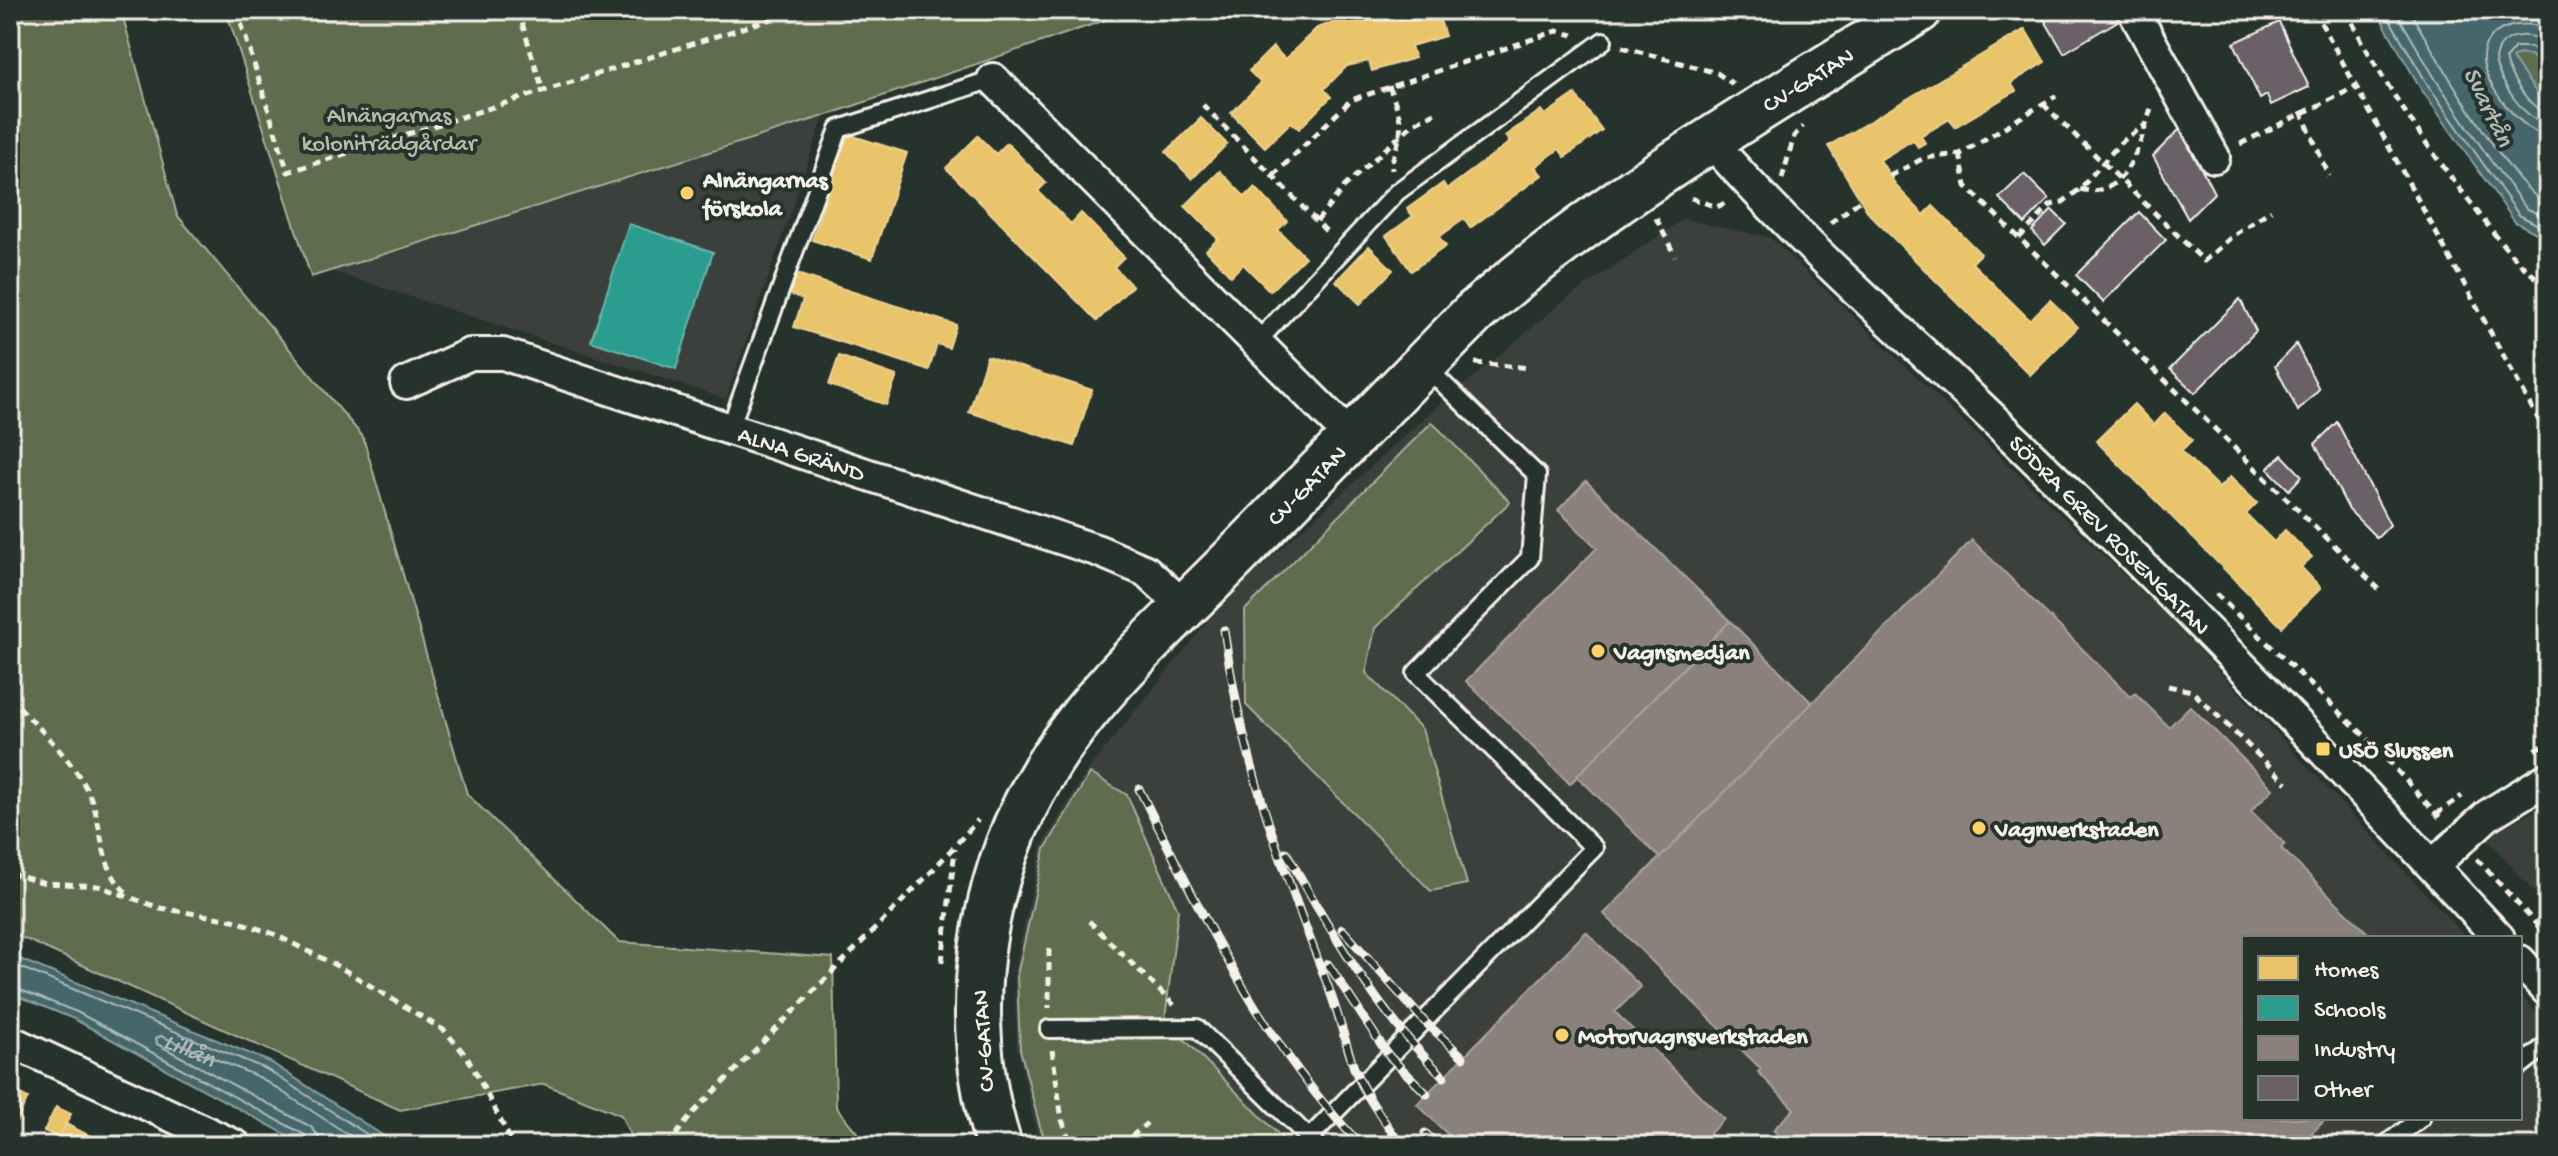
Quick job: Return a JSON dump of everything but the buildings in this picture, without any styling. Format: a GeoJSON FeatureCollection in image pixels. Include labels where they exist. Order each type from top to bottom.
{"type":"FeatureCollection","features":[{"type":"Feature","properties":{"kind":"street","name":"CV-GATAN"},"geometry":{"type":"LineString","coordinates":[[999,1146],[981,1077],[976,1003],[982,942],[1007,850],[1031,795],[1071,730],[1352,438],[1523,270],[1710,140],[1919,10]]}},
{"type":"Feature","properties":{"kind":"street"},"geometry":{"type":"LineString","coordinates":[[2133,10],[2214,157]]}},
{"type":"Feature","properties":{"kind":"street"},"geometry":{"type":"LineString","coordinates":[[993,79],[1352,438]]}},
{"type":"Feature","properties":{"kind":"street","name":"SÖDRA GREV ROSENGATAN"},"geometry":{"type":"LineString","coordinates":[[1710,140],[1761,199],[2009,434],[2273,697],[2497,936]]}},
{"type":"Feature","properties":{"kind":"street","name":"ALNA GRÄND"},"geometry":{"type":"LineString","coordinates":[[406,383],[470,354],[503,354],[1099,551],[1146,571],[1186,608]]}},
{"type":"Feature","properties":{"kind":"street"},"geometry":{"type":"LineString","coordinates":[[2433,865],[2510,799],[2548,778]]}},
{"type":"Feature","properties":{"kind":"street"},"geometry":{"type":"LineString","coordinates":[[2522,963],[2548,991]]}},
{"type":"Feature","properties":{"kind":"street"},"geometry":{"type":"LineString","coordinates":[[10,1041],[236,1146]]}},
{"type":"Feature","properties":{"kind":"lane"},"geometry":{"type":"LineString","coordinates":[[1257,342],[1397,192],[1603,41]]}},
{"type":"Feature","properties":{"kind":"lane"},"geometry":{"type":"LineString","coordinates":[[730,428],[839,129],[993,79]]}},
{"type":"Feature","properties":{"kind":"lane"},"geometry":{"type":"LineString","coordinates":[[1049,1029],[1197,1028],[1313,1142],[1594,848],[1416,673],[1530,558],[1537,475],[1424,365]]}},
{"type":"Feature","properties":{"kind":"lane"},"geometry":{"type":"LineString","coordinates":[[2522,1064],[2548,1044]]}},
{"type":"Feature","properties":{"kind":"lane"},"geometry":{"type":"LineString","coordinates":[[2384,1146],[2418,1120]]}},
{"type":"Feature","properties":{"kind":"path"},"geometry":{"type":"LineString","coordinates":[[237,10],[288,172],[799,10]]}},
{"type":"Feature","properties":{"kind":"path"},"geometry":{"type":"LineString","coordinates":[[518,10],[543,91]]}},
{"type":"Feature","properties":{"kind":"path"},"geometry":{"type":"LineString","coordinates":[[2314,10],[2548,437]]}},
{"type":"Feature","properties":{"kind":"path"},"geometry":{"type":"LineString","coordinates":[[2346,10],[2366,50],[2425,144],[2518,264],[2548,286]]}},
{"type":"Feature","properties":{"kind":"path"},"geometry":{"type":"LineString","coordinates":[[1273,176],[1351,100],[1557,31],[1717,73],[1737,87]]}},
{"type":"Feature","properties":{"kind":"path"},"geometry":{"type":"LineString","coordinates":[[1389,86],[1400,115],[1400,135],[1391,161],[1397,192]]}},
{"type":"Feature","properties":{"kind":"path"},"geometry":{"type":"LineString","coordinates":[[2214,157],[2301,111],[2356,87]]}},
{"type":"Feature","properties":{"kind":"path"},"geometry":{"type":"LineString","coordinates":[[2080,189],[2091,192],[2108,188],[2120,179],[2153,101],[2175,89]]}},
{"type":"Feature","properties":{"kind":"path"},"geometry":{"type":"LineString","coordinates":[[1890,176],[1924,158],[1960,154],[2056,96]]}},
{"type":"Feature","properties":{"kind":"path"},"geometry":{"type":"LineString","coordinates":[[2043,104],[2204,261],[2235,234],[2271,210]]}},
{"type":"Feature","properties":{"kind":"path"},"geometry":{"type":"LineString","coordinates":[[1203,105],[1345,250]]}},
{"type":"Feature","properties":{"kind":"path"},"geometry":{"type":"LineString","coordinates":[[2301,111],[2329,176]]}},
{"type":"Feature","properties":{"kind":"path"},"geometry":{"type":"LineString","coordinates":[[1317,221],[1345,186],[1400,135],[1414,123],[1435,113]]}},
{"type":"Feature","properties":{"kind":"path"},"geometry":{"type":"LineString","coordinates":[[1782,180],[1794,136],[1810,117]]}},
{"type":"Feature","properties":{"kind":"path"},"geometry":{"type":"LineString","coordinates":[[2019,238],[2051,205],[2063,202],[2080,189],[2120,143],[2145,125]]}},
{"type":"Feature","properties":{"kind":"path"},"geometry":{"type":"LineString","coordinates":[[1960,154],[1966,186],[2379,589]]}},
{"type":"Feature","properties":{"kind":"path"},"geometry":{"type":"LineString","coordinates":[[1677,200],[1696,198],[1717,207],[1724,203]]}},
{"type":"Feature","properties":{"kind":"path"},"geometry":{"type":"LineString","coordinates":[[1830,223],[1861,200]]}},
{"type":"Feature","properties":{"kind":"path"},"geometry":{"type":"LineString","coordinates":[[1654,215],[1675,256]]}},
{"type":"Feature","properties":{"kind":"path"},"geometry":{"type":"LineString","coordinates":[[2168,686],[2192,691],[2287,783]]}},
{"type":"Feature","properties":{"kind":"path"},"geometry":{"type":"LineString","coordinates":[[10,697],[64,755],[88,791],[105,859],[119,886],[129,895]]}},
{"type":"Feature","properties":{"kind":"path"},"geometry":{"type":"LineString","coordinates":[[2348,719],[2548,937]]}},
{"type":"Feature","properties":{"kind":"path"},"geometry":{"type":"LineString","coordinates":[[2436,814],[2446,807]]}},
{"type":"Feature","properties":{"kind":"path"},"geometry":{"type":"LineString","coordinates":[[10,874],[129,895],[160,908],[233,920],[274,934],[445,1031],[468,1058],[514,1146]]}},
{"type":"Feature","properties":{"kind":"path"},"geometry":{"type":"LineString","coordinates":[[1089,921],[1197,1028]]}},
{"type":"Feature","properties":{"kind":"path"},"geometry":{"type":"LineString","coordinates":[[1121,1146],[1147,1123]]}},
{"type":"Feature","properties":{"kind":"shaded area","name":"Alnängarnas förskola"},"geometry":{"type":"Polygon","coordinates":[[[824,116],[726,399],[331,271],[824,116]]]}},
{"type":"Feature","properties":{"kind":"shaded area"},"geometry":{"type":"Polygon","coordinates":[[[1683,219],[1771,238],[2174,623],[2465,936],[2242,936],[2242,1120],[2522,1120],[2522,997],[2548,1025],[2548,1146],[1043,1146],[1036,1130],[1017,1046],[1014,971],[1042,846],[1087,771],[1226,599],[1422,420],[1565,300],[1683,219]]]}},
{"type":"Feature","properties":{"kind":"shaded area"},"geometry":{"type":"Polygon","coordinates":[[[2548,804],[2548,908],[2486,837],[2548,804]]]}},
{"type":"Feature","properties":{"kind":"green space"},"geometry":{"type":"Polygon","coordinates":[[[10,10],[121,10],[177,215],[363,437],[467,794],[619,942],[833,958],[836,1107],[868,1146],[635,1146],[621,1115],[544,1084],[400,1110],[10,932],[10,10]]]}},
{"type":"Feature","properties":{"kind":"green space","name":"Alnängarnas koloniträdgårdar"},"geometry":{"type":"Polygon","coordinates":[[[226,10],[1135,10],[824,116],[311,277],[226,10]]]}},
{"type":"Feature","properties":{"kind":"green space"},"geometry":{"type":"Polygon","coordinates":[[[2518,54],[2531,55],[2548,72],[2548,109],[2512,58],[2518,54]]]}},
{"type":"Feature","properties":{"kind":"green space"},"geometry":{"type":"Polygon","coordinates":[[[1432,422],[1510,502],[1375,628],[1366,673],[1422,729],[1467,884],[1431,891],[1246,705],[1245,610],[1432,422]]]}},
{"type":"Feature","properties":{"kind":"green space"},"geometry":{"type":"Polygon","coordinates":[[[1090,773],[1127,795],[1178,910],[1165,1020],[1290,1146],[1048,1146],[1040,1127],[1020,1049],[1017,975],[1045,849],[1090,773]]]}},
{"type":"Feature","properties":{"kind":"water","name":"Svartån"},"geometry":{"type":"Polygon","coordinates":[[[2376,10],[2548,10],[2548,72],[2531,55],[2519,54],[2512,58],[2548,109],[2548,239],[2515,222],[2421,89],[2376,10]]]}},
{"type":"Feature","properties":{"kind":"water","name":"Lillån"},"geometry":{"type":"Polygon","coordinates":[[[10,955],[270,1062],[399,1146],[307,1146],[74,1019],[10,993],[10,955]]]}},
{"type":"Feature","properties":{"kind":"railway"},"geometry":{"type":"LineString","coordinates":[[1224,630],[1241,724],[1279,855],[1332,996],[1358,1078],[1402,1146]]}},
{"type":"Feature","properties":{"kind":"railway"},"geometry":{"type":"LineString","coordinates":[[1139,789],[1211,930],[1264,1021],[1326,1107],[1362,1146]]}},
{"type":"Feature","properties":{"kind":"railway"},"geometry":{"type":"LineString","coordinates":[[1286,852],[1338,941],[1376,998],[1444,1077]]}},
{"type":"Feature","properties":{"kind":"railway"},"geometry":{"type":"LineString","coordinates":[[1342,929],[1424,1021],[1463,1057]]}},
{"type":"Feature","properties":{"kind":"railway"},"geometry":{"type":"LineString","coordinates":[[1328,964],[1389,1056],[1427,1094]]}},
{"type":"Feature","properties":{"kind":"railway"},"geometry":{"type":"LineString","coordinates":[[1425,1133],[1438,1146]]}},
{"type":"Feature","properties":{"kind":"place","name":"Alnängarnas förskola"},"geometry":{"type":"Point","coordinates":[687,193]}},
{"type":"Feature","properties":{"kind":"place","name":"Vagnsmedjan"},"geometry":{"type":"Point","coordinates":[1598,651]}},
{"type":"Feature","properties":{"kind":"place","name":"USÖ Slussen"},"geometry":{"type":"Point","coordinates":[2323,749]}},
{"type":"Feature","properties":{"kind":"place","name":"Vagnverkstaden"},"geometry":{"type":"Point","coordinates":[1979,828]}},
{"type":"Feature","properties":{"kind":"place","name":"Motorvagnsverkstaden"},"geometry":{"type":"Point","coordinates":[1562,1035]}}]}
